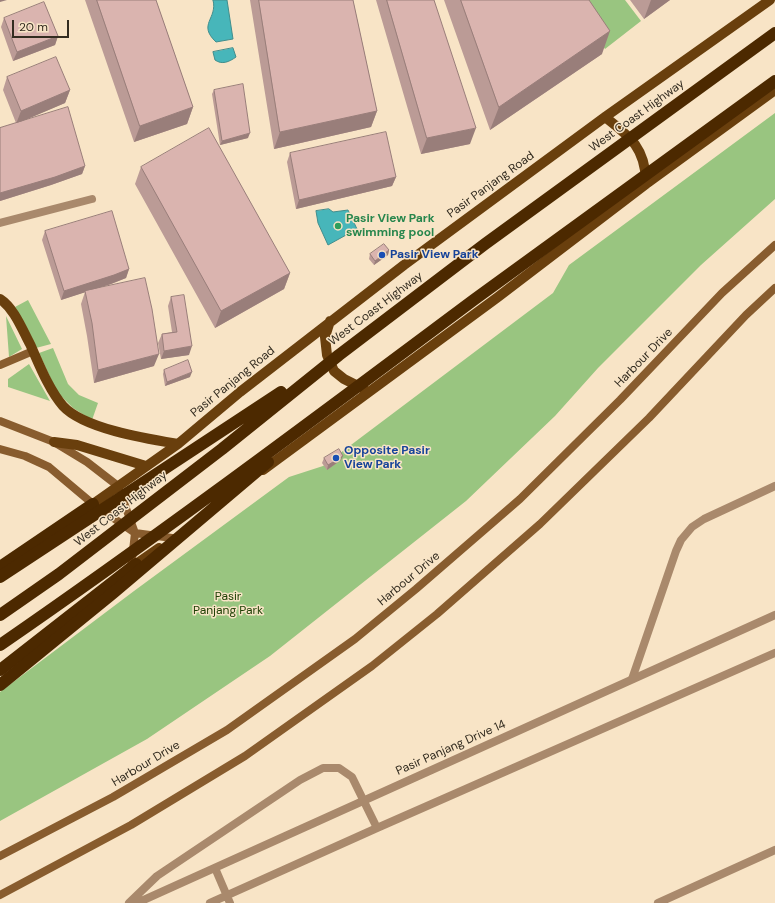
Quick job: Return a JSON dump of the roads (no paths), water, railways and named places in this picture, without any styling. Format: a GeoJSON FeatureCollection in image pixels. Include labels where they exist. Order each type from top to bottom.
{"type":"FeatureCollection","features":[{"type":"Feature","properties":{"kind":"highway","name":"West Coast Highway"},"geometry":{"type":"LineString","coordinates":[[0,615],[59,574],[222,449],[339,355],[485,244],[775,33]]}},
{"type":"Feature","properties":{"kind":"highway"},"geometry":{"type":"LineString","coordinates":[[0,645],[80,590],[775,81]]}},
{"type":"Feature","properties":{"kind":"highway"},"geometry":{"type":"LineString","coordinates":[[0,577],[339,355]]}},
{"type":"Feature","properties":{"kind":"highway"},"geometry":{"type":"LineString","coordinates":[[0,685],[113,593],[357,387]]}},
{"type":"Feature","properties":{"kind":"highway"},"geometry":{"type":"LineString","coordinates":[[0,566],[93,504]]}},
{"type":"Feature","properties":{"kind":"highway"},"geometry":{"type":"LineString","coordinates":[[0,670],[134,566]]}},
{"type":"Feature","properties":{"kind":"main road","name":"Pasir Panjang Road"},"geometry":{"type":"LineString","coordinates":[[93,504],[178,444],[240,392],[404,265],[605,117],[770,0]]}},
{"type":"Feature","properties":{"kind":"main road"},"geometry":{"type":"LineString","coordinates":[[134,566],[371,392],[646,184],[775,90]]}},
{"type":"Feature","properties":{"kind":"main road"},"geometry":{"type":"LineString","coordinates":[[605,117],[625,133],[635,144],[640,153],[645,170],[646,184]]}},
{"type":"Feature","properties":{"kind":"main road"},"geometry":{"type":"LineString","coordinates":[[0,299],[6,303],[21,327],[55,396],[64,407],[76,416],[98,426],[136,436],[178,444]]}},
{"type":"Feature","properties":{"kind":"main road"},"geometry":{"type":"LineString","coordinates":[[330,321],[325,337],[327,355],[334,371],[344,379],[371,392]]}},
{"type":"Feature","properties":{"kind":"main road"},"geometry":{"type":"LineString","coordinates":[[54,442],[77,444],[146,466]]}},
{"type":"Feature","properties":{"kind":"street"},"geometry":{"type":"LineString","coordinates":[[0,223],[92,199]]}},
{"type":"Feature","properties":{"kind":"street","name":"Harbour Drive"},"geometry":{"type":"LineString","coordinates":[[0,856],[114,797],[227,730],[354,639],[416,589],[520,499],[620,400],[722,293],[775,245]]}},
{"type":"Feature","properties":{"kind":"street"},"geometry":{"type":"LineString","coordinates":[[0,895],[131,825],[245,756],[372,666],[437,614],[540,524],[649,418],[746,315],[775,288]]}},
{"type":"Feature","properties":{"kind":"street"},"geometry":{"type":"LineString","coordinates":[[0,365],[33,352]]}},
{"type":"Feature","properties":{"kind":"street"},"geometry":{"type":"LineString","coordinates":[[0,422],[54,442],[87,462],[118,486],[135,533],[134,566]]}},
{"type":"Feature","properties":{"kind":"street"},"geometry":{"type":"LineString","coordinates":[[0,449],[25,456],[49,467],[93,504],[135,533],[172,538]]}},
{"type":"Feature","properties":{"kind":"street"},"geometry":{"type":"LineString","coordinates":[[632,680],[681,540],[692,527],[704,519],[775,486]]}},
{"type":"Feature","properties":{"kind":"street","name":"Pasir Panjang Drive 14"},"geometry":{"type":"LineString","coordinates":[[137,903],[775,615]]}},
{"type":"Feature","properties":{"kind":"street"},"geometry":{"type":"LineString","coordinates":[[210,903],[229,899],[376,828],[775,653]]}},
{"type":"Feature","properties":{"kind":"street"},"geometry":{"type":"LineString","coordinates":[[129,903],[157,876],[300,780],[323,768],[339,768],[352,777],[376,828]]}},
{"type":"Feature","properties":{"kind":"street"},"geometry":{"type":"LineString","coordinates":[[658,903],[775,850]]}},
{"type":"Feature","properties":{"kind":"street"},"geometry":{"type":"LineString","coordinates":[[215,868],[229,899]]}},
{"type":"Feature","properties":{"kind":"water"},"geometry":{"type":"Polygon","coordinates":[[[213,0],[227,0],[233,39],[216,42],[208,31],[209,21],[214,7],[213,0]]]}},
{"type":"Feature","properties":{"kind":"water"},"geometry":{"type":"Polygon","coordinates":[[[233,48],[236,57],[233,59],[223,63],[215,60],[213,52],[233,48]]]}},
{"type":"Feature","properties":{"kind":"water","name":"Pasir View Park swimming pool"},"geometry":{"type":"Polygon","coordinates":[[[329,209],[333,212],[348,210],[357,229],[328,245],[318,223],[316,211],[329,209]]]}},
{"type":"Feature","properties":{"kind":"place","name":"Pasir View Park swimming pool"},"geometry":{"type":"Point","coordinates":[338,226]}},
{"type":"Feature","properties":{"kind":"place","name":"Pasir View Park"},"geometry":{"type":"Point","coordinates":[382,255]}},
{"type":"Feature","properties":{"kind":"place","name":"Opposite Pasir View Park"},"geometry":{"type":"Point","coordinates":[336,458]}},
{"type":"Feature","properties":{"kind":"park label","name":"Pasir Panjang Park"},"geometry":{"type":"Point","coordinates":[228,604]}}]}
